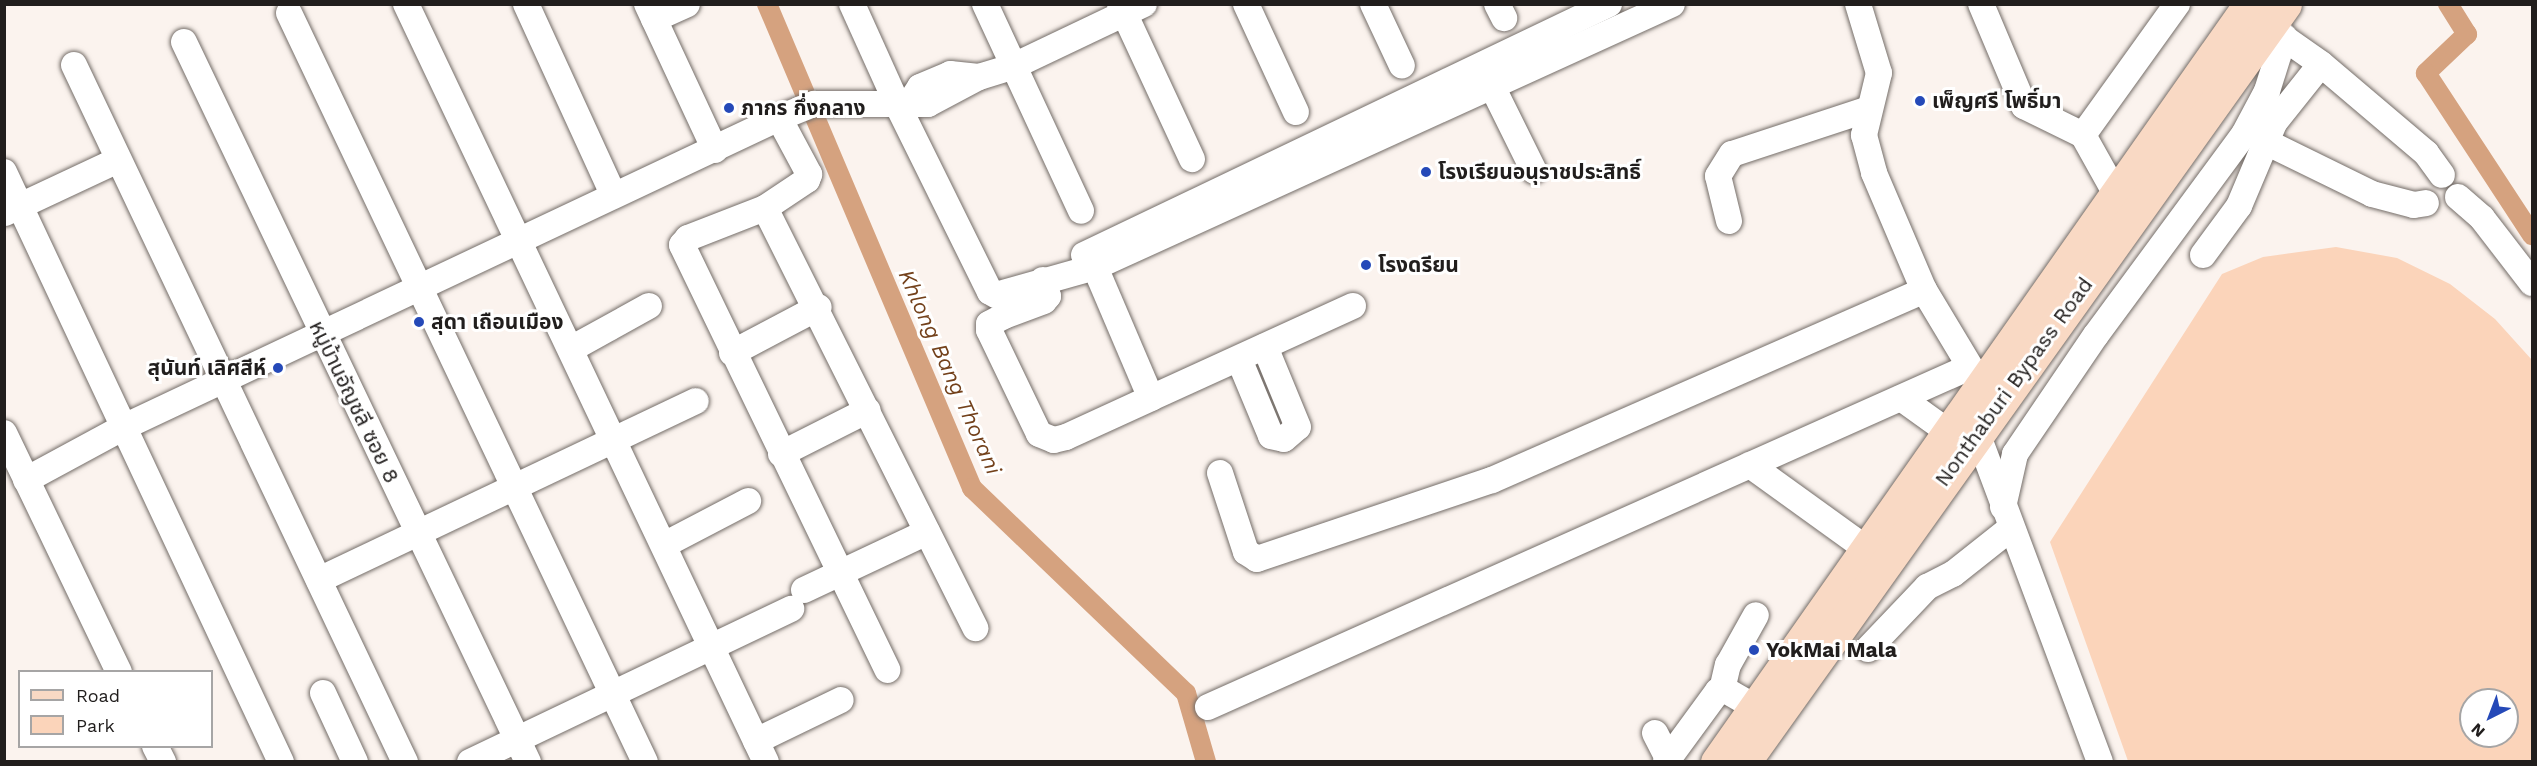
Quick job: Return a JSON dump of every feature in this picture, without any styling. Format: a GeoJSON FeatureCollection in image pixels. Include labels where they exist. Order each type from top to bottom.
{"type":"FeatureCollection","features":[{"type":"Feature","properties":{"kind":"main road","name":"Nonthaburi Bypass Road"},"geometry":{"type":"LineString","coordinates":[[1717,762],[1865,548],[1962,432],[1975,375],[2116,194],[2264,14]]}},
{"type":"Feature","properties":{"kind":"main road","name":"Nonthaburi Bypass Road"},"geometry":{"type":"LineString","coordinates":[[1744,762],[1962,432],[2264,14]]}},
{"type":"Feature","properties":{"kind":"street"},"geometry":{"type":"LineString","coordinates":[[406,4],[518,245],[571,349],[761,751],[841,700]]}},
{"type":"Feature","properties":{"kind":"street"},"geometry":{"type":"LineString","coordinates":[[526,4],[613,194]]}},
{"type":"Feature","properties":{"kind":"street"},"geometry":{"type":"LineString","coordinates":[[687,4],[651,12],[715,150]]}},
{"type":"Feature","properties":{"kind":"street"},"geometry":{"type":"LineString","coordinates":[[852,4],[904,106],[990,292],[1012,294],[1053,276],[1086,253],[1492,87],[1672,4]]}},
{"type":"Feature","properties":{"kind":"street"},"geometry":{"type":"LineString","coordinates":[[985,4],[1081,211]]}},
{"type":"Feature","properties":{"kind":"street"},"geometry":{"type":"LineString","coordinates":[[1246,4],[1296,112]]}},
{"type":"Feature","properties":{"kind":"street"},"geometry":{"type":"LineString","coordinates":[[1373,4],[1402,66]]}},
{"type":"Feature","properties":{"kind":"street"},"geometry":{"type":"LineString","coordinates":[[1053,276],[1095,267],[1263,181],[1481,63],[1609,4]]}},
{"type":"Feature","properties":{"kind":"street"},"geometry":{"type":"LineString","coordinates":[[1208,707],[1901,398],[1975,375],[1924,290],[1866,147],[1869,109],[1877,95],[1878,74],[1858,4]]}},
{"type":"Feature","properties":{"kind":"street"},"geometry":{"type":"LineString","coordinates":[[1981,4],[2024,106],[2083,135],[2116,194]]}},
{"type":"Feature","properties":{"kind":"street"},"geometry":{"type":"LineString","coordinates":[[2083,135],[2177,4]]}},
{"type":"Feature","properties":{"kind":"street"},"geometry":{"type":"LineString","coordinates":[[26,480],[126,426],[518,245],[613,194],[715,150],[796,111],[904,106],[921,87],[950,74],[979,77],[1014,66],[1129,7],[1192,159]]}},
{"type":"Feature","properties":{"kind":"street"},"geometry":{"type":"LineString","coordinates":[[289,13],[418,291],[515,488],[645,762]]}},
{"type":"Feature","properties":{"kind":"street"},"geometry":{"type":"LineString","coordinates":[[2264,14],[2426,153],[2442,175],[2456,182],[2458,198],[2482,218],[2532,283]]}},
{"type":"Feature","properties":{"kind":"street"},"geometry":{"type":"LineString","coordinates":[[1868,649],[1927,587],[1953,574],[2007,518],[2015,454],[2096,335],[2244,134],[2266,91],[2264,14]]}},
{"type":"Feature","properties":{"kind":"street","name":"หมู่บ้านอัญชลี ซอย 8"},"geometry":{"type":"LineString","coordinates":[[184,42],[322,336],[528,762]]}},
{"type":"Feature","properties":{"kind":"street"},"geometry":{"type":"LineString","coordinates":[[1481,63],[1534,171]]}},
{"type":"Feature","properties":{"kind":"street"},"geometry":{"type":"LineString","coordinates":[[2203,255],[2239,206],[2274,123],[2321,64]]}},
{"type":"Feature","properties":{"kind":"street"},"geometry":{"type":"LineString","coordinates":[[74,65],[222,383],[405,762]]}},
{"type":"Feature","properties":{"kind":"street"},"geometry":{"type":"LineString","coordinates":[[1729,221],[1718,176],[1732,154],[1869,109]]}},
{"type":"Feature","properties":{"kind":"street"},"geometry":{"type":"LineString","coordinates":[[796,111],[809,174],[803,184],[765,208],[688,238],[682,245],[732,353],[887,670]]}},
{"type":"Feature","properties":{"kind":"street"},"geometry":{"type":"LineString","coordinates":[[2266,142],[2372,194],[2414,205],[2426,203],[2448,209],[2458,198]]}},
{"type":"Feature","properties":{"kind":"street"},"geometry":{"type":"LineString","coordinates":[[12,209],[118,160]]}},
{"type":"Feature","properties":{"kind":"street"},"geometry":{"type":"LineString","coordinates":[[4,172],[12,209],[126,426],[281,762]]}},
{"type":"Feature","properties":{"kind":"street"},"geometry":{"type":"LineString","coordinates":[[2426,203],[2424,188],[2442,175]]}},
{"type":"Feature","properties":{"kind":"street"},"geometry":{"type":"LineString","coordinates":[[765,208],[819,307],[975,628]]}},
{"type":"Feature","properties":{"kind":"street"},"geometry":{"type":"LineString","coordinates":[[1095,267],[1151,398]]}},
{"type":"Feature","properties":{"kind":"street"},"geometry":{"type":"LineString","coordinates":[[1053,276],[1048,296],[1044,301],[1004,316],[989,324],[989,330],[1039,434],[1054,440],[1066,437],[1353,306]]}},
{"type":"Feature","properties":{"kind":"street"},"geometry":{"type":"LineString","coordinates":[[1220,473],[1246,552],[1257,559],[1492,480],[1924,290]]}},
{"type":"Feature","properties":{"kind":"street"},"geometry":{"type":"LineString","coordinates":[[571,349],[649,306]]}},
{"type":"Feature","properties":{"kind":"street"},"geometry":{"type":"LineString","coordinates":[[732,353],[819,307]]}},
{"type":"Feature","properties":{"kind":"street"},"geometry":{"type":"LineString","coordinates":[[1239,359],[1271,436],[1284,439],[1298,427],[1265,346]]}},
{"type":"Feature","properties":{"kind":"street"},"geometry":{"type":"LineString","coordinates":[[1901,398],[1962,432],[2007,518],[2100,762]]}},
{"type":"Feature","properties":{"kind":"street"},"geometry":{"type":"LineString","coordinates":[[319,580],[614,442],[696,401]]}},
{"type":"Feature","properties":{"kind":"street"},"geometry":{"type":"LineString","coordinates":[[781,453],[868,410]]}},
{"type":"Feature","properties":{"kind":"street"},"geometry":{"type":"LineString","coordinates":[[4,433],[118,670]]}},
{"type":"Feature","properties":{"kind":"street"},"geometry":{"type":"LineString","coordinates":[[1750,465],[1865,548]]}},
{"type":"Feature","properties":{"kind":"street"},"geometry":{"type":"LineString","coordinates":[[664,545],[748,501]]}},
{"type":"Feature","properties":{"kind":"street"},"geometry":{"type":"LineString","coordinates":[[470,762],[713,648],[840,573],[927,531]]}},
{"type":"Feature","properties":{"kind":"street"},"geometry":{"type":"LineString","coordinates":[[1668,761],[1709,699],[1722,690],[1728,664],[1756,615]]}},
{"type":"Feature","properties":{"kind":"street"},"geometry":{"type":"LineString","coordinates":[[1722,690],[1755,707]]}},
{"type":"Feature","properties":{"kind":"street"},"geometry":{"type":"LineString","coordinates":[[323,693],[355,762]]}},
{"type":"Feature","properties":{"kind":"street"},"geometry":{"type":"LineString","coordinates":[[1655,733],[1668,761]]}},
{"type":"Feature","properties":{"kind":"street"},"geometry":{"type":"LineString","coordinates":[[156,748],[163,762]]}},
{"type":"Feature","properties":{"kind":"green space"},"geometry":{"type":"Polygon","coordinates":[[[2336,247],[2397,258],[2450,284],[2495,319],[2532,360],[2532,761],[2128,761],[2050,542],[2222,274],[2263,257],[2336,247]]]}},
{"type":"Feature","properties":{"kind":"waterway","name":"Khlong Bang Thorani"},"geometry":{"type":"LineString","coordinates":[[767,4],[972,488],[1186,693],[1206,762]]}},
{"type":"Feature","properties":{"kind":"waterway"},"geometry":{"type":"LineString","coordinates":[[2448,4],[2467,34],[2426,73],[2532,235]]}},
{"type":"Feature","properties":{"kind":"place","name":"เพ็ญศรี โพธิ์มา"},"geometry":{"type":"Point","coordinates":[1920,101]}},
{"type":"Feature","properties":{"kind":"place","name":"ภากร กึ่งกลาง"},"geometry":{"type":"Point","coordinates":[729,108]}},
{"type":"Feature","properties":{"kind":"place","name":"โรงเรียนอนุราชประสิทธิ์"},"geometry":{"type":"Point","coordinates":[1426,172]}},
{"type":"Feature","properties":{"kind":"place","name":"โรงดรียน"},"geometry":{"type":"Point","coordinates":[1366,265]}},
{"type":"Feature","properties":{"kind":"place","name":"สุดา เถือนเมือง"},"geometry":{"type":"Point","coordinates":[419,322]}},
{"type":"Feature","properties":{"kind":"place","name":"สุนันท์ เลิศสีห์"},"geometry":{"type":"Point","coordinates":[278,368]}},
{"type":"Feature","properties":{"kind":"place","name":"YokMai Mala"},"geometry":{"type":"Point","coordinates":[1754,650]}}]}
